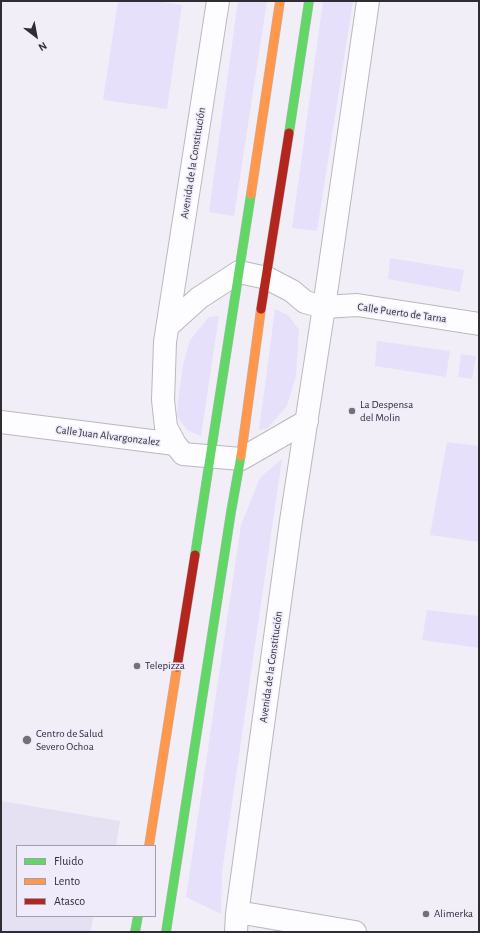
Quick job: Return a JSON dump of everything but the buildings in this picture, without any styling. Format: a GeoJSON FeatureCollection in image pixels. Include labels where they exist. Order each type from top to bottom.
{"type":"FeatureCollection","features":[{"type":"Feature","properties":{"kind":"main road"},"geometry":{"type":"LineString","coordinates":[[149,845],[280,1]]}},
{"type":"Feature","properties":{"kind":"main road"},"geometry":{"type":"LineString","coordinates":[[166,932],[231,512],[241,459],[266,278],[309,1]]}},
{"type":"Feature","properties":{"kind":"main road"},"geometry":{"type":"LineString","coordinates":[[135,932],[138,917]]}},
{"type":"Feature","properties":{"kind":"street","name":"Avenida de la Constitución"},"geometry":{"type":"LineString","coordinates":[[175,444],[166,427],[163,400],[165,342],[218,1]]}},
{"type":"Feature","properties":{"kind":"street","name":"Avenida de la Constitución"},"geometry":{"type":"LineString","coordinates":[[236,923],[291,521],[324,307],[368,1]]}},
{"type":"Feature","properties":{"kind":"street"},"geometry":{"type":"LineString","coordinates":[[168,326],[199,298],[239,272],[266,278],[292,291],[305,302],[324,307]]}},
{"type":"Feature","properties":{"kind":"street","name":"Calle Puerto de Tarna"},"geometry":{"type":"LineString","coordinates":[[324,307],[357,305],[479,324]]}},
{"type":"Feature","properties":{"kind":"street"},"geometry":{"type":"LineString","coordinates":[[210,456],[241,459],[307,420]]}},
{"type":"Feature","properties":{"kind":"street","name":"Calle Juan Alvargonzalez"},"geometry":{"type":"LineString","coordinates":[[1,422],[175,444],[183,454],[210,456]]}},
{"type":"Feature","properties":{"kind":"street"},"geometry":{"type":"LineString","coordinates":[[236,923],[255,914],[342,931]]}},
{"type":"Feature","properties":{"kind":"shaded area"},"geometry":{"type":"Polygon","coordinates":[[[118,1],[156,1],[182,5],[167,109],[103,100],[118,1]]]}},
{"type":"Feature","properties":{"kind":"shaded area"},"geometry":{"type":"Polygon","coordinates":[[[238,1],[267,1],[234,216],[209,212],[238,1]]]}},
{"type":"Feature","properties":{"kind":"shaded area"},"geometry":{"type":"Polygon","coordinates":[[[323,1],[353,1],[317,231],[292,228],[323,1]]]}},
{"type":"Feature","properties":{"kind":"shaded area"},"geometry":{"type":"Polygon","coordinates":[[[390,258],[464,270],[460,292],[388,279],[390,258]]]}},
{"type":"Feature","properties":{"kind":"shaded area"},"geometry":{"type":"Polygon","coordinates":[[[275,309],[289,316],[299,330],[296,376],[287,406],[268,428],[259,430],[275,309]]]}},
{"type":"Feature","properties":{"kind":"shaded area"},"geometry":{"type":"Polygon","coordinates":[[[219,316],[201,436],[187,430],[177,416],[183,365],[190,340],[209,317],[219,316]]]}},
{"type":"Feature","properties":{"kind":"shaded area"},"geometry":{"type":"Polygon","coordinates":[[[377,341],[450,351],[446,377],[375,366],[377,341]]]}},
{"type":"Feature","properties":{"kind":"shaded area"},"geometry":{"type":"Polygon","coordinates":[[[461,354],[476,356],[472,379],[458,377],[461,354]]]}},
{"type":"Feature","properties":{"kind":"shaded area"},"geometry":{"type":"Polygon","coordinates":[[[447,442],[479,446],[479,542],[430,535],[447,442]]]}},
{"type":"Feature","properties":{"kind":"shaded area"},"geometry":{"type":"Polygon","coordinates":[[[282,459],[222,872],[221,914],[186,897],[241,525],[260,478],[282,459]]]}},
{"type":"Feature","properties":{"kind":"shaded area"},"geometry":{"type":"Polygon","coordinates":[[[427,610],[479,616],[479,648],[422,640],[427,610]]]}},
{"type":"Feature","properties":{"kind":"shaded area"},"geometry":{"type":"Polygon","coordinates":[[[1,801],[120,821],[116,845],[16,845],[16,917],[93,917],[91,932],[1,932],[1,801]]]}},
{"type":"Feature","properties":{"kind":"traffic: fast"},"geometry":{"type":"LineString","coordinates":[[289,133],[309,1]]}},
{"type":"Feature","properties":{"kind":"traffic: fast"},"geometry":{"type":"LineString","coordinates":[[195,555],[251,194]]}},
{"type":"Feature","properties":{"kind":"traffic: fast"},"geometry":{"type":"LineString","coordinates":[[166,932],[241,456]]}},
{"type":"Feature","properties":{"kind":"traffic: fast"},"geometry":{"type":"LineString","coordinates":[[135,932],[138,917]]}},
{"type":"Feature","properties":{"kind":"traffic: slow"},"geometry":{"type":"LineString","coordinates":[[251,194],[280,1]]}},
{"type":"Feature","properties":{"kind":"traffic: slow"},"geometry":{"type":"LineString","coordinates":[[241,456],[261,309]]}},
{"type":"Feature","properties":{"kind":"traffic: slow"},"geometry":{"type":"LineString","coordinates":[[149,845],[177,667]]}},
{"type":"Feature","properties":{"kind":"traffic: jam"},"geometry":{"type":"LineString","coordinates":[[261,309],[289,133]]}},
{"type":"Feature","properties":{"kind":"traffic: jam"},"geometry":{"type":"LineString","coordinates":[[177,667],[195,555]]}},
{"type":"Feature","properties":{"kind":"place","name":"La Despensa del Molin"},"geometry":{"type":"Point","coordinates":[352,411]}},
{"type":"Feature","properties":{"kind":"place","name":"Telepizza"},"geometry":{"type":"Point","coordinates":[137,666]}},
{"type":"Feature","properties":{"kind":"place","name":"Centro de Salud Severo Ochoa"},"geometry":{"type":"Point","coordinates":[27,740]}},
{"type":"Feature","properties":{"kind":"place","name":"Alimerka"},"geometry":{"type":"Point","coordinates":[426,914]}}]}
